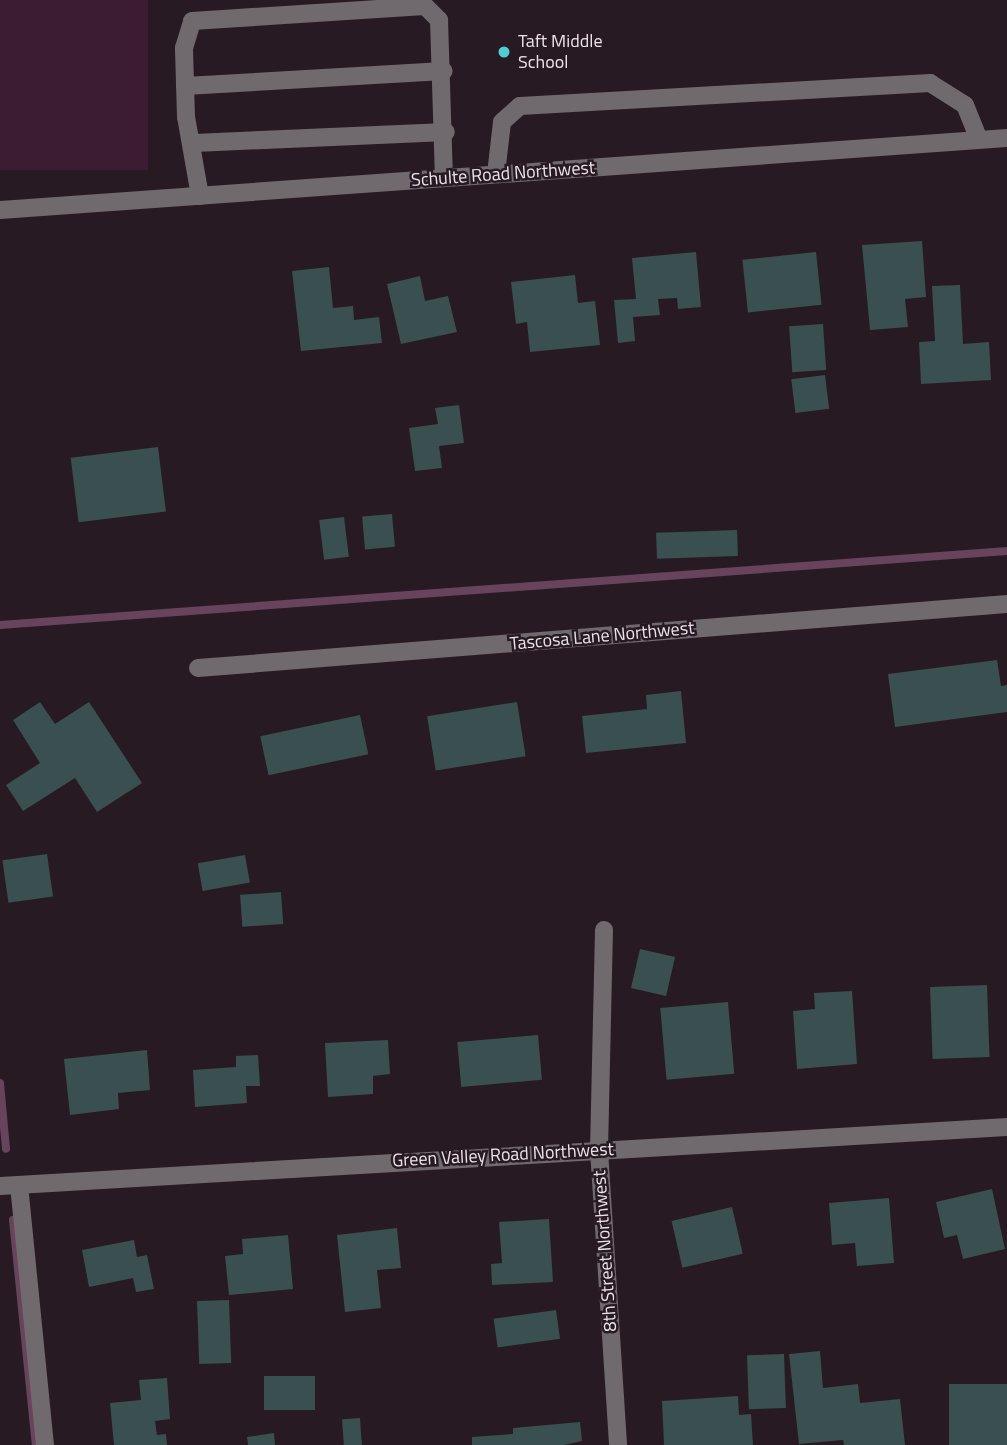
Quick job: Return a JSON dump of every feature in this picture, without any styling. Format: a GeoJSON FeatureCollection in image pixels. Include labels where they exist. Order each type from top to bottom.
{"type":"FeatureCollection","features":[{"type":"Feature","properties":{"kind":"street"},"geometry":{"type":"LineString","coordinates":[[200,196],[194,144],[186,117],[184,48],[192,21],[425,6],[439,20],[446,132],[444,178]]}},
{"type":"Feature","properties":{"kind":"street"},"geometry":{"type":"LineString","coordinates":[[185,86],[444,71]]}},
{"type":"Feature","properties":{"kind":"street"},"geometry":{"type":"LineString","coordinates":[[496,174],[502,122],[520,106],[930,83],[965,105],[978,139]]}},
{"type":"Feature","properties":{"kind":"street"},"geometry":{"type":"LineString","coordinates":[[194,144],[446,132]]}},
{"type":"Feature","properties":{"kind":"street","name":"Schulte Road Northwest"},"geometry":{"type":"LineString","coordinates":[[0,210],[1007,138]]}},
{"type":"Feature","properties":{"kind":"street","name":"Tascosa Lane Northwest"},"geometry":{"type":"LineString","coordinates":[[198,668],[1007,604]]}},
{"type":"Feature","properties":{"kind":"street","name":"8th Street Northwest"},"geometry":{"type":"LineString","coordinates":[[604,930],[599,1150],[618,1445]]}},
{"type":"Feature","properties":{"kind":"street","name":"Green Valley Road Northwest"},"geometry":{"type":"LineString","coordinates":[[0,1186],[1007,1127]]}},
{"type":"Feature","properties":{"kind":"street"},"geometry":{"type":"LineString","coordinates":[[19,1185],[46,1445]]}},
{"type":"Feature","properties":{"kind":"shaded area"},"geometry":{"type":"Polygon","coordinates":[[[0,0],[148,0],[148,170],[0,170],[0,0]]]}},
{"type":"Feature","properties":{"kind":"building"},"geometry":{"type":"Polygon","coordinates":[[[922,241],[926,297],[905,299],[908,327],[870,330],[862,245],[922,241]]]}},
{"type":"Feature","properties":{"kind":"building"},"geometry":{"type":"Polygon","coordinates":[[[696,252],[701,307],[678,309],[677,298],[658,299],[660,315],[633,317],[635,341],[618,343],[614,300],[636,299],[632,258],[696,252]]]}},
{"type":"Feature","properties":{"kind":"building"},"geometry":{"type":"Polygon","coordinates":[[[816,252],[822,305],[748,312],[742,260],[816,252]]]}},
{"type":"Feature","properties":{"kind":"building"},"geometry":{"type":"Polygon","coordinates":[[[329,267],[333,308],[353,306],[354,320],[379,317],[382,343],[301,351],[292,271],[329,267]]]}},
{"type":"Feature","properties":{"kind":"building"},"geometry":{"type":"Polygon","coordinates":[[[575,275],[578,303],[595,301],[600,345],[530,352],[527,322],[516,324],[511,282],[575,275]]]}},
{"type":"Feature","properties":{"kind":"building"},"geometry":{"type":"Polygon","coordinates":[[[420,276],[425,301],[448,296],[457,332],[401,344],[387,284],[420,276]]]}},
{"type":"Feature","properties":{"kind":"building"},"geometry":{"type":"Polygon","coordinates":[[[960,285],[963,344],[989,342],[991,380],[921,384],[919,342],[935,341],[932,286],[960,285]]]}},
{"type":"Feature","properties":{"kind":"building"},"geometry":{"type":"Polygon","coordinates":[[[823,324],[826,370],[792,372],[789,326],[823,324]]]}},
{"type":"Feature","properties":{"kind":"building"},"geometry":{"type":"Polygon","coordinates":[[[825,375],[829,409],[795,413],[791,379],[825,375]]]}},
{"type":"Feature","properties":{"kind":"building"},"geometry":{"type":"Polygon","coordinates":[[[459,405],[464,443],[439,446],[442,468],[415,471],[409,428],[438,424],[435,408],[459,405]]]}},
{"type":"Feature","properties":{"kind":"building"},"geometry":{"type":"Polygon","coordinates":[[[158,447],[166,512],[79,522],[71,458],[158,447]]]}},
{"type":"Feature","properties":{"kind":"building"},"geometry":{"type":"Polygon","coordinates":[[[392,514],[395,547],[365,549],[362,517],[392,514]]]}},
{"type":"Feature","properties":{"kind":"building"},"geometry":{"type":"Polygon","coordinates":[[[344,517],[349,557],[324,560],[319,520],[344,517]]]}},
{"type":"Feature","properties":{"kind":"building"},"geometry":{"type":"Polygon","coordinates":[[[737,530],[738,556],[657,559],[656,533],[737,530]]]}},
{"type":"Feature","properties":{"kind":"building"},"geometry":{"type":"Polygon","coordinates":[[[997,660],[1001,686],[1007,685],[1007,712],[895,727],[888,674],[997,660]]]}},
{"type":"Feature","properties":{"kind":"building"},"geometry":{"type":"Polygon","coordinates":[[[681,691],[686,743],[586,753],[582,716],[647,709],[646,695],[681,691]]]}},
{"type":"Feature","properties":{"kind":"building"},"geometry":{"type":"Polygon","coordinates":[[[40,702],[55,724],[89,702],[142,783],[97,812],[75,778],[23,811],[6,785],[40,763],[13,720],[40,702]]]}},
{"type":"Feature","properties":{"kind":"building"},"geometry":{"type":"Polygon","coordinates":[[[517,702],[526,756],[436,771],[427,716],[517,702]]]}},
{"type":"Feature","properties":{"kind":"building"},"geometry":{"type":"Polygon","coordinates":[[[360,715],[368,754],[269,775],[260,736],[360,715]]]}},
{"type":"Feature","properties":{"kind":"building"},"geometry":{"type":"Polygon","coordinates":[[[47,854],[53,897],[8,903],[2,860],[47,854]]]}},
{"type":"Feature","properties":{"kind":"building"},"geometry":{"type":"Polygon","coordinates":[[[245,855],[250,883],[203,891],[198,863],[245,855]]]}},
{"type":"Feature","properties":{"kind":"building"},"geometry":{"type":"Polygon","coordinates":[[[281,892],[283,924],[242,927],[240,895],[281,892]]]}},
{"type":"Feature","properties":{"kind":"building"},"geometry":{"type":"Polygon","coordinates":[[[640,949],[675,957],[666,996],[631,988],[640,949]]]}},
{"type":"Feature","properties":{"kind":"building"},"geometry":{"type":"Polygon","coordinates":[[[987,985],[990,1057],[933,1059],[930,987],[987,985]]]}},
{"type":"Feature","properties":{"kind":"building"},"geometry":{"type":"Polygon","coordinates":[[[852,991],[857,1064],[797,1069],[793,1011],[815,1009],[814,993],[852,991]]]}},
{"type":"Feature","properties":{"kind":"building"},"geometry":{"type":"Polygon","coordinates":[[[728,1002],[734,1074],[667,1080],[660,1008],[728,1002]]]}},
{"type":"Feature","properties":{"kind":"building"},"geometry":{"type":"Polygon","coordinates":[[[538,1035],[542,1080],[461,1087],[457,1042],[538,1035]]]}},
{"type":"Feature","properties":{"kind":"building"},"geometry":{"type":"Polygon","coordinates":[[[388,1040],[390,1074],[373,1076],[373,1094],[328,1097],[325,1043],[388,1040]]]}},
{"type":"Feature","properties":{"kind":"building"},"geometry":{"type":"Polygon","coordinates":[[[147,1050],[150,1090],[118,1093],[119,1109],[70,1115],[64,1059],[147,1050]]]}},
{"type":"Feature","properties":{"kind":"building"},"geometry":{"type":"Polygon","coordinates":[[[258,1055],[260,1086],[246,1086],[247,1103],[195,1107],[193,1070],[236,1067],[236,1056],[258,1055]]]}},
{"type":"Feature","properties":{"kind":"building"},"geometry":{"type":"Polygon","coordinates":[[[992,1189],[1005,1249],[963,1259],[957,1235],[944,1238],[936,1202],[992,1189]]]}},
{"type":"Feature","properties":{"kind":"building"},"geometry":{"type":"Polygon","coordinates":[[[889,1198],[894,1263],[857,1266],[855,1243],[832,1245],[829,1203],[889,1198]]]}},
{"type":"Feature","properties":{"kind":"building"},"geometry":{"type":"Polygon","coordinates":[[[732,1207],[743,1254],[682,1268],[672,1221],[732,1207]]]}},
{"type":"Feature","properties":{"kind":"building"},"geometry":{"type":"Polygon","coordinates":[[[549,1219],[553,1282],[492,1285],[491,1264],[502,1263],[499,1222],[549,1219]]]}},
{"type":"Feature","properties":{"kind":"building"},"geometry":{"type":"Polygon","coordinates":[[[397,1228],[401,1268],[377,1270],[381,1308],[345,1312],[337,1235],[397,1228]]]}},
{"type":"Feature","properties":{"kind":"building"},"geometry":{"type":"Polygon","coordinates":[[[288,1235],[293,1289],[229,1295],[225,1256],[243,1254],[242,1239],[288,1235]]]}},
{"type":"Feature","properties":{"kind":"building"},"geometry":{"type":"Polygon","coordinates":[[[134,1240],[137,1257],[147,1255],[154,1289],[136,1292],[133,1278],[89,1287],[82,1250],[134,1240]]]}},
{"type":"Feature","properties":{"kind":"building"},"geometry":{"type":"Polygon","coordinates":[[[229,1300],[231,1363],[199,1364],[197,1301],[229,1300]]]}},
{"type":"Feature","properties":{"kind":"building"},"geometry":{"type":"Polygon","coordinates":[[[556,1310],[560,1339],[498,1347],[494,1319],[556,1310]]]}},
{"type":"Feature","properties":{"kind":"building"},"geometry":{"type":"Polygon","coordinates":[[[820,1351],[823,1388],[858,1384],[860,1403],[900,1399],[905,1445],[844,1445],[843,1440],[799,1444],[789,1354],[820,1351]]]}},
{"type":"Feature","properties":{"kind":"building"},"geometry":{"type":"Polygon","coordinates":[[[784,1354],[786,1408],[749,1409],[747,1355],[784,1354]]]}},
{"type":"Feature","properties":{"kind":"building"},"geometry":{"type":"Polygon","coordinates":[[[264,1376],[315,1376],[315,1410],[264,1410],[264,1376]]]}},
{"type":"Feature","properties":{"kind":"building"},"geometry":{"type":"Polygon","coordinates":[[[167,1378],[170,1419],[155,1421],[157,1435],[166,1434],[167,1445],[114,1445],[110,1403],[141,1400],[139,1380],[167,1378]]]}},
{"type":"Feature","properties":{"kind":"building"},"geometry":{"type":"Polygon","coordinates":[[[949,1384],[1007,1384],[1007,1445],[949,1445],[949,1384]]]}},
{"type":"Feature","properties":{"kind":"building"},"geometry":{"type":"Polygon","coordinates":[[[738,1396],[739,1415],[751,1414],[753,1445],[664,1445],[662,1401],[738,1396]]]}},
{"type":"Feature","properties":{"kind":"building"},"geometry":{"type":"Polygon","coordinates":[[[360,1418],[362,1445],[344,1445],[342,1419],[360,1418]]]}},
{"type":"Feature","properties":{"kind":"building"},"geometry":{"type":"Polygon","coordinates":[[[580,1422],[582,1441],[564,1445],[472,1445],[472,1437],[513,1434],[513,1428],[580,1422]]]}},
{"type":"Feature","properties":{"kind":"building"},"geometry":{"type":"Polygon","coordinates":[[[274,1433],[275,1445],[248,1445],[247,1437],[274,1433]]]}},
{"type":"Feature","properties":{"kind":"waterway"},"geometry":{"type":"LineString","coordinates":[[0,625],[1007,551]]}},
{"type":"Feature","properties":{"kind":"waterway"},"geometry":{"type":"LineString","coordinates":[[0,1083],[6,1149]]}},
{"type":"Feature","properties":{"kind":"waterway"},"geometry":{"type":"LineString","coordinates":[[13,1220],[36,1445]]}},
{"type":"Feature","properties":{"kind":"place","name":"Taft Middle School"},"geometry":{"type":"Point","coordinates":[504,52]}}]}
